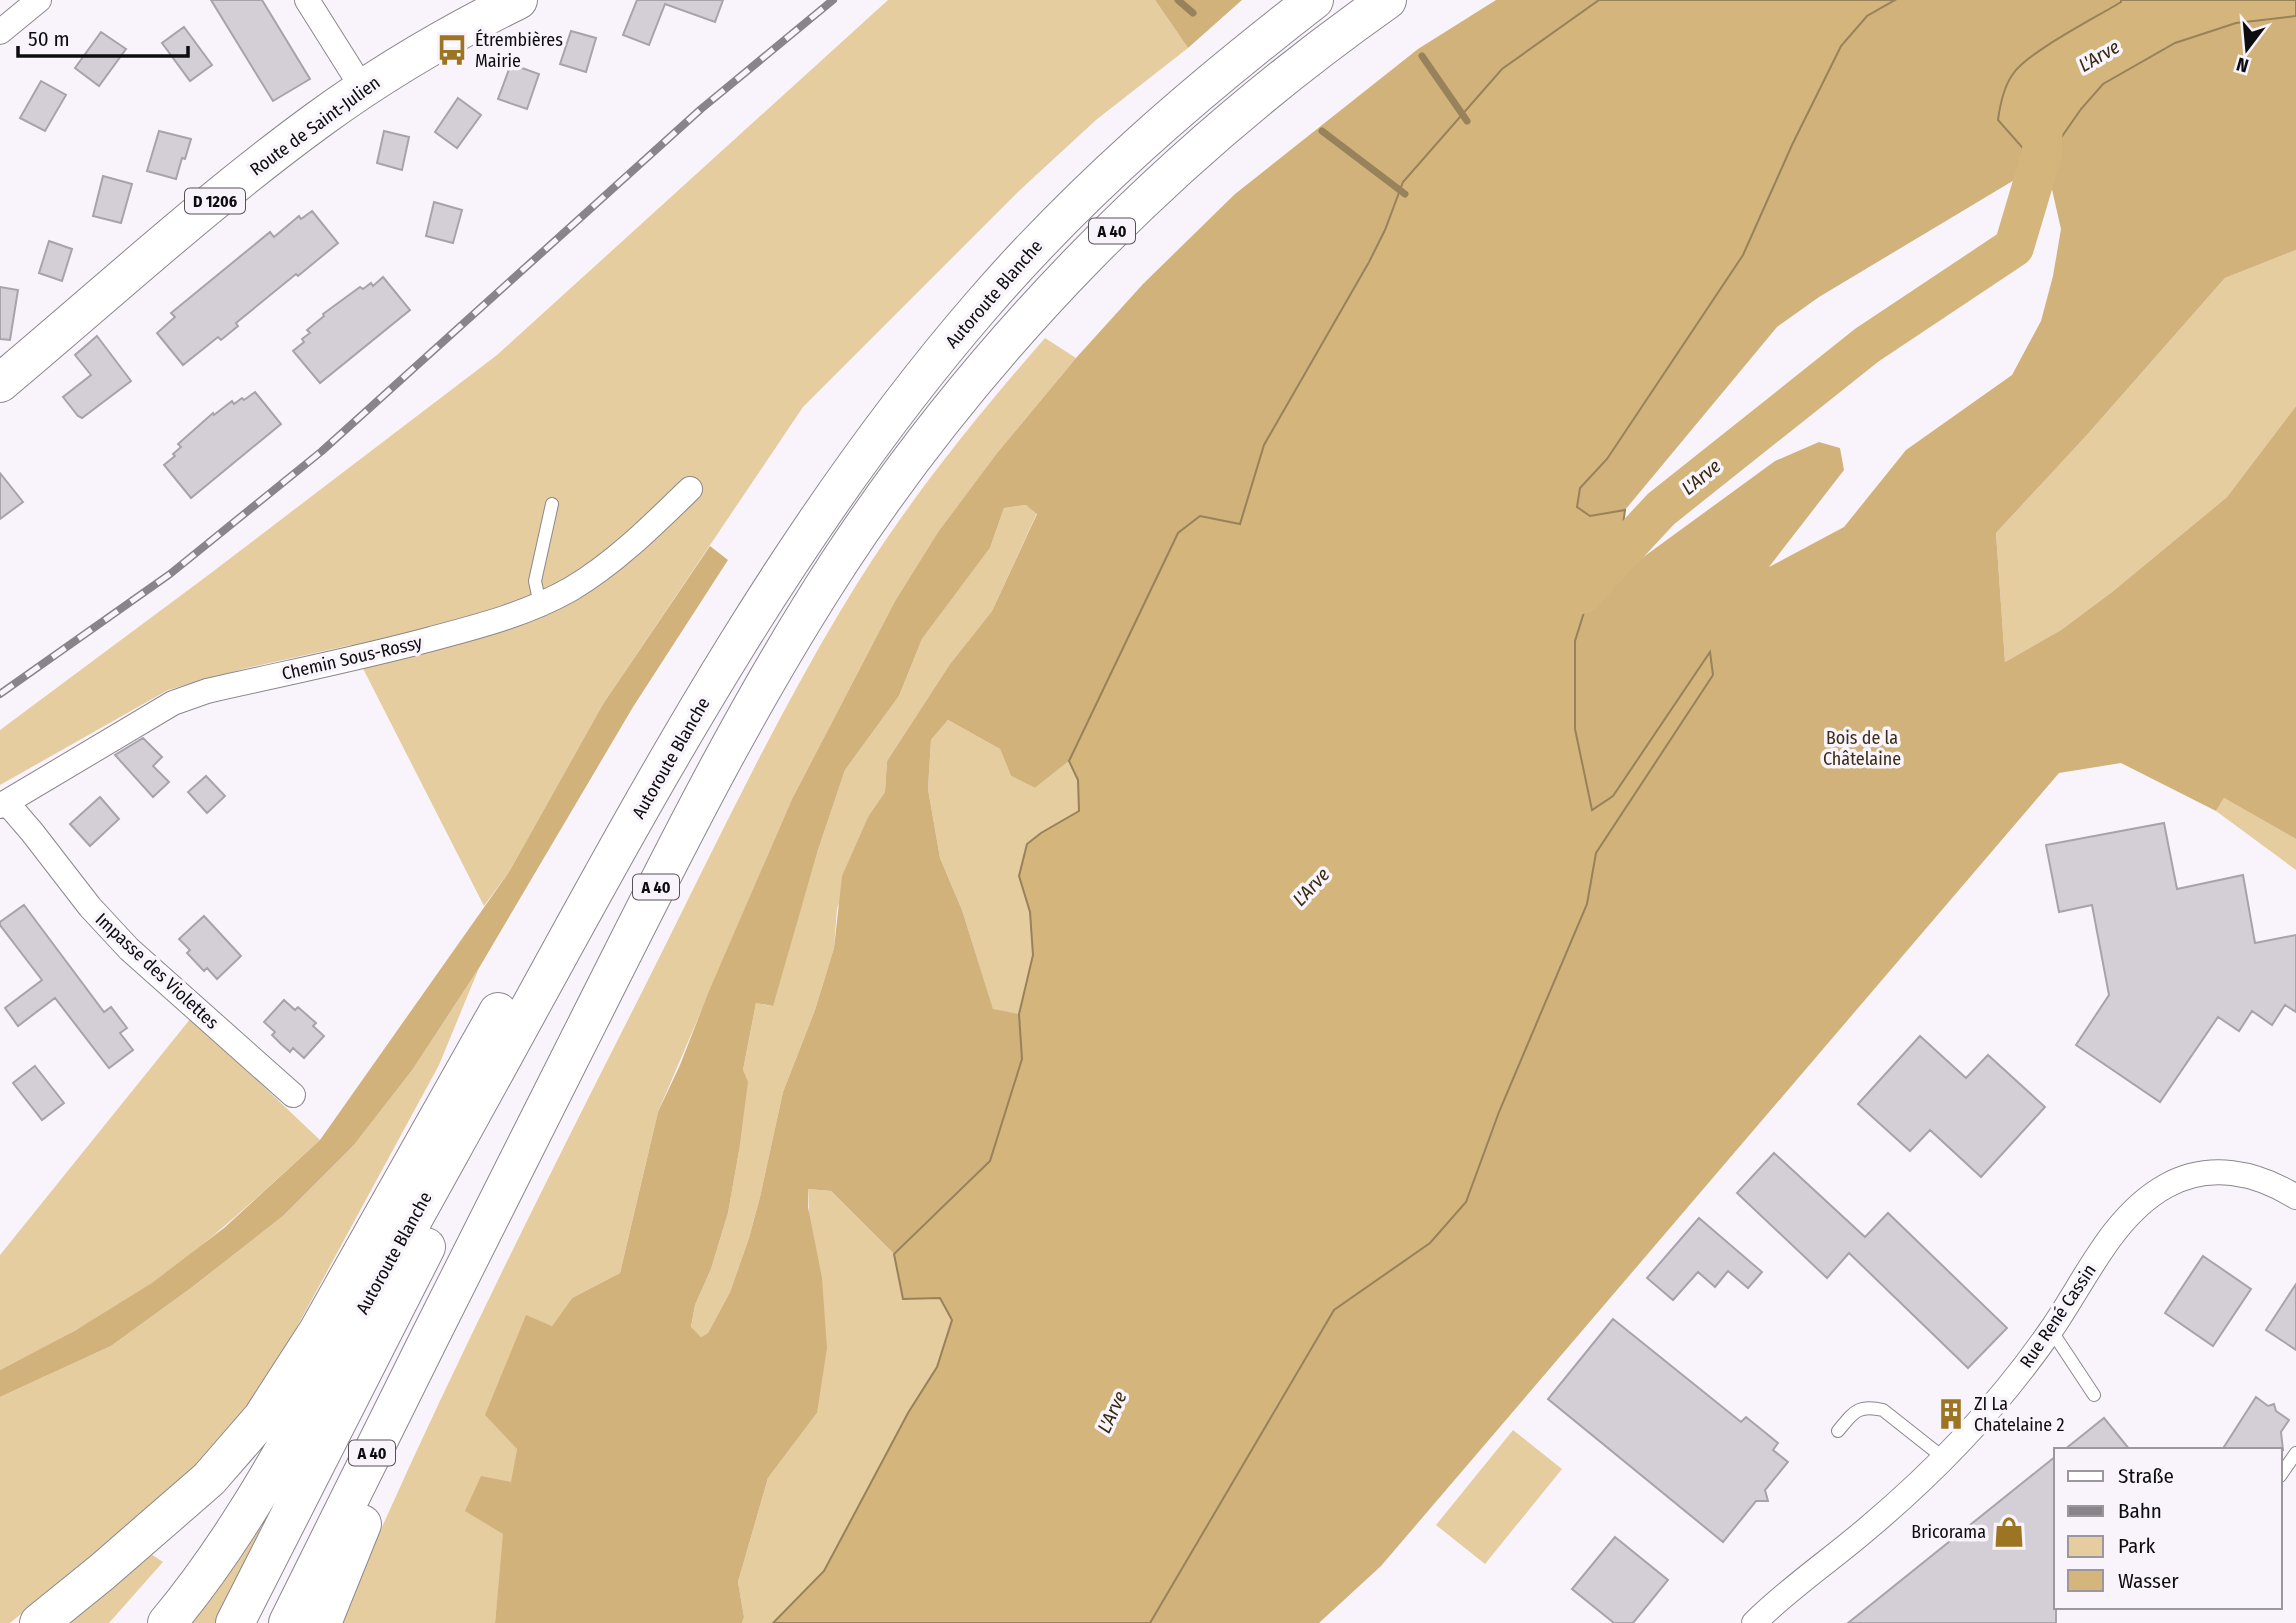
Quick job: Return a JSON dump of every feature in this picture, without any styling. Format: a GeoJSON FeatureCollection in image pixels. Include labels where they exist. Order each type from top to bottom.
{"type":"FeatureCollection","features":[{"type":"Feature","properties":{"kind":"main road","name":"Route de Saint-Julien"},"geometry":{"type":"LineString","coordinates":[[0,383],[239,181],[316,121],[455,33],[518,0]]}},
{"type":"Feature","properties":{"kind":"main road","name":"Autoroute Blanche"},"geometry":{"type":"LineString","coordinates":[[167,1623],[223,1550],[291,1438],[639,815],[764,601],[837,491],[942,353],[986,299],[1047,233],[1164,122],[1314,0]]}},
{"type":"Feature","properties":{"kind":"main road","name":"A 40"},"geometry":{"type":"LineString","coordinates":[[288,1623],[456,1283],[733,741],[803,620],[880,504],[928,438],[984,369],[1100,242],[1189,158],[1264,93],[1387,0]]}},
{"type":"Feature","properties":{"kind":"main road"},"geometry":{"type":"LineString","coordinates":[[39,1623],[209,1479],[274,1401],[324,1319],[635,775],[731,631],[837,491]]}},
{"type":"Feature","properties":{"kind":"main road"},"geometry":{"type":"LineString","coordinates":[[235,1623],[352,1396],[639,815]]}},
{"type":"Feature","properties":{"kind":"main road"},"geometry":{"type":"LineString","coordinates":[[322,1623],[456,1283]]}},
{"type":"Feature","properties":{"kind":"street"},"geometry":{"type":"LineString","coordinates":[[0,32],[39,0]]}},
{"type":"Feature","properties":{"kind":"street"},"geometry":{"type":"LineString","coordinates":[[307,0],[363,89]]}},
{"type":"Feature","properties":{"kind":"street","name":"Chemin Sous-Rossy"},"geometry":{"type":"LineString","coordinates":[[3,805],[186,698],[394,649],[510,618],[540,605],[600,569],[690,489]]}},
{"type":"Feature","properties":{"kind":"street","name":"Impasse des Violettes"},"geometry":{"type":"LineString","coordinates":[[3,805],[32,832],[90,907],[129,949],[293,1095]]}},
{"type":"Feature","properties":{"kind":"street","name":"Rue René Cassin"},"geometry":{"type":"LineString","coordinates":[[1754,1623],[1790,1590],[1867,1529],[1945,1459],[2020,1372],[2117,1230],[2144,1200],[2164,1187],[2195,1174],[2233,1173],[2266,1182],[2296,1197]]}},
{"type":"Feature","properties":{"kind":"lane"},"geometry":{"type":"LineString","coordinates":[[540,605],[535,581],[552,504]]}},
{"type":"Feature","properties":{"kind":"lane"},"geometry":{"type":"LineString","coordinates":[[2051,1330],[2094,1395]]}},
{"type":"Feature","properties":{"kind":"lane"},"geometry":{"type":"LineString","coordinates":[[1838,1431],[1855,1411],[1871,1407],[1883,1410],[1945,1459]]}},
{"type":"Feature","properties":{"kind":"lane"},"geometry":{"type":"LineString","coordinates":[[2282,1473],[2296,1453]]}},
{"type":"Feature","properties":{"kind":"green space"},"geometry":{"type":"Polygon","coordinates":[[[888,0],[1155,0],[1188,48],[1096,120],[1020,190],[803,407],[603,704],[509,872],[484,906],[351,645],[247,668],[168,690],[0,785],[0,730],[497,355],[888,0]]]}},
{"type":"Feature","properties":{"kind":"green space"},"geometry":{"type":"Polygon","coordinates":[[[1155,0],[1242,0],[1188,48],[1155,0]]]}},
{"type":"Feature","properties":{"kind":"green space"},"geometry":{"type":"Polygon","coordinates":[[[1496,0],[1599,0],[1502,69],[1385,230],[1324,345],[1264,445],[1240,524],[1200,516],[1178,533],[1069,761],[1035,788],[1011,776],[1000,749],[948,720],[931,740],[928,789],[940,858],[962,910],[993,1009],[1019,1014],[1022,1059],[990,1161],[894,1254],[831,1191],[808,1189],[808,1207],[822,1278],[827,1348],[817,1413],[768,1478],[738,1582],[744,1617],[742,1623],[495,1623],[503,1534],[465,1511],[481,1476],[511,1482],[517,1449],[485,1415],[526,1315],[552,1326],[572,1298],[620,1273],[658,1112],[792,799],[895,601],[938,532],[997,453],[1076,358],[1143,284],[1235,194],[1418,49],[1496,0]],[[1026,505],[1004,508],[990,548],[922,639],[899,696],[845,770],[818,850],[773,1006],[756,1003],[743,1070],[748,1082],[728,1213],[711,1269],[695,1305],[691,1327],[701,1337],[708,1333],[730,1292],[749,1238],[783,1092],[815,1010],[834,948],[842,876],[869,815],[885,792],[887,761],[950,664],[992,611],[1037,514],[1026,505]]]}},
{"type":"Feature","properties":{"kind":"green space"},"geometry":{"type":"Polygon","coordinates":[[[1895,0],[2122,2],[1998,120],[2028,154],[2026,173],[1819,297],[1777,327],[1625,510],[1590,516],[1577,507],[1580,488],[1607,459],[1792,145],[1841,46],[1867,16],[1895,0]]]}},
{"type":"Feature","properties":{"kind":"green space","name":"Bois de la Châtelaine"},"geometry":{"type":"Polygon","coordinates":[[[2296,16],[2296,250],[2225,278],[2086,436],[1996,533],[2005,662],[2061,630],[2112,592],[2227,497],[2296,406],[2296,839],[2224,798],[2216,811],[2121,763],[2059,773],[1381,1566],[1319,1623],[1150,1623],[1334,1310],[1430,1243],[1466,1202],[1499,1112],[1587,904],[1596,853],[1713,675],[1710,653],[1613,796],[1592,811],[1575,729],[1575,641],[1587,603],[1616,577],[1775,461],[1819,442],[1840,448],[1844,470],[1769,567],[1844,527],[1906,450],[2012,375],[2041,321],[2053,276],[2061,229],[2048,172],[2056,145],[2081,109],[2103,84],[2175,43],[2236,23],[2296,16]]]}},
{"type":"Feature","properties":{"kind":"green space"},"geometry":{"type":"Polygon","coordinates":[[[2296,250],[2296,406],[2227,497],[2112,592],[2061,630],[2005,662],[1996,533],[2086,436],[2225,278],[2296,250]]]}},
{"type":"Feature","properties":{"kind":"green space"},"geometry":{"type":"Polygon","coordinates":[[[1045,338],[1076,358],[997,453],[938,532],[895,601],[792,799],[658,1112],[620,1273],[572,1298],[552,1326],[526,1316],[517,1449],[504,1533],[495,1623],[340,1623],[410,1464],[485,1307],[788,704],[841,610],[887,538],[963,436],[1045,338]]]}},
{"type":"Feature","properties":{"kind":"green space"},"geometry":{"type":"Polygon","coordinates":[[[1026,505],[1037,513],[992,611],[950,664],[887,761],[885,792],[869,815],[837,909],[834,948],[815,1010],[783,1092],[749,1238],[730,1292],[708,1333],[701,1337],[691,1328],[695,1305],[711,1269],[728,1213],[739,1151],[743,1070],[756,1003],[772,1006],[818,850],[845,770],[899,696],[922,639],[990,548],[1004,508],[1026,505]]]}},
{"type":"Feature","properties":{"kind":"green space"},"geometry":{"type":"Polygon","coordinates":[[[710,546],[728,560],[633,707],[479,968],[413,1069],[354,1145],[283,1216],[111,1346],[0,1397],[0,1370],[76,1330],[152,1283],[224,1228],[320,1140],[509,872],[603,704],[710,546]]]}},
{"type":"Feature","properties":{"kind":"green space"},"geometry":{"type":"Polygon","coordinates":[[[948,720],[1000,749],[1011,776],[1035,788],[1069,761],[1078,780],[1079,811],[1041,833],[1019,876],[1030,912],[1033,955],[1019,1014],[993,1010],[962,910],[940,858],[928,789],[931,740],[948,720]]]}},
{"type":"Feature","properties":{"kind":"green space"},"geometry":{"type":"Polygon","coordinates":[[[2224,798],[2296,839],[2296,870],[2216,811],[2224,798]]]}},
{"type":"Feature","properties":{"kind":"green space"},"geometry":{"type":"Polygon","coordinates":[[[479,968],[439,1065],[279,1360],[250,1405],[183,1482],[10,1623],[0,1623],[0,1397],[111,1346],[283,1216],[354,1145],[413,1069],[479,968]]]}},
{"type":"Feature","properties":{"kind":"green space"},"geometry":{"type":"Polygon","coordinates":[[[191,1018],[320,1140],[218,1232],[153,1283],[97,1318],[0,1370],[0,1255],[191,1018]]]}},
{"type":"Feature","properties":{"kind":"green space"},"geometry":{"type":"Polygon","coordinates":[[[808,1189],[831,1191],[894,1254],[903,1299],[940,1298],[952,1320],[937,1367],[908,1413],[824,1571],[773,1623],[742,1623],[744,1617],[738,1582],[768,1478],[817,1413],[808,1189]]]}},
{"type":"Feature","properties":{"kind":"green space"},"geometry":{"type":"Polygon","coordinates":[[[1513,1430],[1562,1469],[1485,1564],[1436,1525],[1513,1430]]]}},
{"type":"Feature","properties":{"kind":"green space"},"geometry":{"type":"Polygon","coordinates":[[[259,1528],[264,1533],[218,1623],[190,1623],[259,1528]]]}},
{"type":"Feature","properties":{"kind":"green space"},"geometry":{"type":"Polygon","coordinates":[[[151,1554],[163,1562],[109,1623],[67,1623],[151,1554]]]}},
{"type":"Feature","properties":{"kind":"water"},"geometry":{"type":"Polygon","coordinates":[[[1599,0],[1895,0],[1867,16],[1841,46],[1792,145],[1743,255],[1607,459],[1580,488],[1577,507],[1590,516],[1625,510],[1616,577],[1587,603],[1575,641],[1575,729],[1592,810],[1613,796],[1710,652],[1713,675],[1596,853],[1587,904],[1499,1112],[1466,1202],[1430,1243],[1334,1310],[1150,1623],[773,1623],[824,1571],[908,1413],[937,1367],[952,1320],[940,1298],[903,1299],[894,1254],[990,1161],[1022,1059],[1019,1014],[1033,955],[1030,912],[1019,876],[1027,844],[1079,811],[1078,780],[1069,761],[1178,533],[1200,516],[1240,524],[1264,445],[1369,262],[1385,230],[1403,182],[1502,69],[1599,0]]]}},
{"type":"Feature","properties":{"kind":"water"},"geometry":{"type":"Polygon","coordinates":[[[2121,0],[2296,0],[2296,16],[2236,23],[2175,43],[2103,84],[2081,109],[2056,145],[2042,153],[2028,154],[1998,120],[2010,79],[2020,65],[2032,56],[2121,0]]]}},
{"type":"Feature","properties":{"kind":"building"},"geometry":{"type":"Polygon","coordinates":[[[211,0],[262,0],[310,79],[273,101],[211,0]]]}},
{"type":"Feature","properties":{"kind":"building"},"geometry":{"type":"Polygon","coordinates":[[[637,0],[723,0],[715,22],[665,4],[649,45],[623,35],[637,0]]]}},
{"type":"Feature","properties":{"kind":"building"},"geometry":{"type":"Polygon","coordinates":[[[184,27],[212,65],[190,81],[162,43],[184,27]]]}},
{"type":"Feature","properties":{"kind":"building"},"geometry":{"type":"Polygon","coordinates":[[[571,31],[596,38],[586,72],[560,64],[571,31]]]}},
{"type":"Feature","properties":{"kind":"building"},"geometry":{"type":"Polygon","coordinates":[[[101,32],[126,49],[99,86],[75,68],[101,32]]]}},
{"type":"Feature","properties":{"kind":"building"},"geometry":{"type":"Polygon","coordinates":[[[511,64],[539,74],[527,109],[498,99],[511,64]]]}},
{"type":"Feature","properties":{"kind":"building"},"geometry":{"type":"Polygon","coordinates":[[[41,81],[66,95],[45,131],[20,118],[41,81]]]}},
{"type":"Feature","properties":{"kind":"building"},"geometry":{"type":"Polygon","coordinates":[[[458,98],[481,115],[457,148],[435,132],[458,98]]]}},
{"type":"Feature","properties":{"kind":"building"},"geometry":{"type":"Polygon","coordinates":[[[159,131],[191,139],[176,179],[147,171],[159,131]]]}},
{"type":"Feature","properties":{"kind":"building"},"geometry":{"type":"Polygon","coordinates":[[[384,131],[409,137],[402,170],[377,163],[384,131]]]}},
{"type":"Feature","properties":{"kind":"building"},"geometry":{"type":"Polygon","coordinates":[[[103,176],[132,184],[121,223],[93,216],[103,176]]]}},
{"type":"Feature","properties":{"kind":"building"},"geometry":{"type":"Polygon","coordinates":[[[434,202],[462,210],[453,243],[426,236],[434,202]]]}},
{"type":"Feature","properties":{"kind":"building"},"geometry":{"type":"Polygon","coordinates":[[[312,211],[338,243],[236,323],[238,326],[221,340],[218,337],[183,365],[157,333],[175,317],[171,313],[270,232],[274,237],[299,216],[301,219],[312,211]]]}},
{"type":"Feature","properties":{"kind":"building"},"geometry":{"type":"Polygon","coordinates":[[[49,241],[72,249],[62,281],[39,273],[49,241]]]}},
{"type":"Feature","properties":{"kind":"building"},"geometry":{"type":"Polygon","coordinates":[[[383,277],[410,310],[320,383],[293,351],[304,342],[302,339],[310,333],[307,330],[324,316],[323,314],[360,287],[363,289],[371,283],[373,286],[383,277]]]}},
{"type":"Feature","properties":{"kind":"building"},"geometry":{"type":"Polygon","coordinates":[[[0,287],[18,290],[10,340],[0,339],[0,287]]]}},
{"type":"Feature","properties":{"kind":"building"},"geometry":{"type":"Polygon","coordinates":[[[97,336],[131,381],[82,418],[63,397],[91,375],[75,355],[97,336]]]}},
{"type":"Feature","properties":{"kind":"building"},"geometry":{"type":"Polygon","coordinates":[[[255,392],[281,424],[191,498],[164,465],[181,447],[178,444],[213,413],[214,415],[232,401],[234,404],[255,392]]]}},
{"type":"Feature","properties":{"kind":"building"},"geometry":{"type":"Polygon","coordinates":[[[0,473],[23,502],[0,519],[0,473]]]}},
{"type":"Feature","properties":{"kind":"building"},"geometry":{"type":"Polygon","coordinates":[[[143,738],[162,757],[153,766],[169,782],[153,797],[115,755],[143,738]]]}},
{"type":"Feature","properties":{"kind":"building"},"geometry":{"type":"Polygon","coordinates":[[[206,776],[225,796],[207,813],[188,792],[206,776]]]}},
{"type":"Feature","properties":{"kind":"building"},"geometry":{"type":"Polygon","coordinates":[[[100,797],[119,819],[90,846],[70,824],[100,797]]]}},
{"type":"Feature","properties":{"kind":"building"},"geometry":{"type":"Polygon","coordinates":[[[2164,823],[2177,889],[2243,875],[2255,943],[2296,935],[2296,1012],[2285,1005],[2272,1025],[2252,1011],[2239,1031],[2218,1017],[2160,1102],[2076,1045],[2109,995],[2092,905],[2059,912],[2046,845],[2164,823]]]}},
{"type":"Feature","properties":{"kind":"building"},"geometry":{"type":"Polygon","coordinates":[[[24,905],[104,1012],[111,1007],[127,1028],[120,1033],[133,1050],[109,1068],[55,998],[18,1026],[5,1008],[42,980],[0,925],[0,922],[24,905]]]}},
{"type":"Feature","properties":{"kind":"building"},"geometry":{"type":"Polygon","coordinates":[[[204,916],[241,956],[217,979],[207,968],[204,971],[187,953],[190,950],[179,939],[204,916]]]}},
{"type":"Feature","properties":{"kind":"building"},"geometry":{"type":"Polygon","coordinates":[[[284,1000],[295,1010],[298,1007],[316,1023],[313,1026],[324,1036],[304,1058],[293,1048],[290,1052],[281,1044],[272,1035],[275,1032],[264,1022],[284,1000]]]}},
{"type":"Feature","properties":{"kind":"building"},"geometry":{"type":"Polygon","coordinates":[[[1920,1036],[1966,1078],[1988,1055],[2045,1107],[1981,1177],[1930,1130],[1910,1151],[1858,1104],[1920,1036]]]}},
{"type":"Feature","properties":{"kind":"building"},"geometry":{"type":"Polygon","coordinates":[[[35,1066],[64,1103],[42,1120],[13,1083],[35,1066]]]}},
{"type":"Feature","properties":{"kind":"building"},"geometry":{"type":"Polygon","coordinates":[[[1774,1153],[1865,1237],[1888,1213],[2007,1328],[1968,1368],[1849,1253],[1827,1278],[1737,1193],[1774,1153]]]}},
{"type":"Feature","properties":{"kind":"building"},"geometry":{"type":"Polygon","coordinates":[[[1699,1218],[1762,1272],[1748,1288],[1728,1271],[1715,1287],[1698,1272],[1673,1300],[1647,1278],[1699,1218]]]}},
{"type":"Feature","properties":{"kind":"building"},"geometry":{"type":"Polygon","coordinates":[[[2203,1256],[2251,1289],[2213,1346],[2165,1313],[2203,1256]]]}},
{"type":"Feature","properties":{"kind":"building"},"geometry":{"type":"Polygon","coordinates":[[[2296,1284],[2296,1350],[2266,1330],[2296,1284]]]}},
{"type":"Feature","properties":{"kind":"building"},"geometry":{"type":"Polygon","coordinates":[[[1613,1319],[1741,1422],[1746,1417],[1778,1443],[1773,1450],[1788,1462],[1765,1490],[1768,1501],[1756,1501],[1723,1542],[1548,1399],[1613,1319]]]}},
{"type":"Feature","properties":{"kind":"building"},"geometry":{"type":"Polygon","coordinates":[[[2256,1397],[2268,1406],[2274,1404],[2276,1411],[2289,1420],[2281,1432],[2283,1450],[2223,1448],[2256,1397]]]}},
{"type":"Feature","properties":{"kind":"building"},"geometry":{"type":"Polygon","coordinates":[[[2104,1418],[2128,1448],[2066,1448],[2104,1418]]]}},
{"type":"Feature","properties":{"kind":"building","name":"Bricorama"},"geometry":{"type":"Polygon","coordinates":[[[2054,1458],[2056,1623],[1848,1623],[2054,1458]]]}},
{"type":"Feature","properties":{"kind":"building"},"geometry":{"type":"Polygon","coordinates":[[[1615,1537],[1668,1580],[1633,1623],[1614,1623],[1572,1589],[1615,1537]]]}},
{"type":"Feature","properties":{"kind":"waterway"},"geometry":{"type":"LineString","coordinates":[[1178,0],[1193,13]]}},
{"type":"Feature","properties":{"kind":"waterway"},"geometry":{"type":"LineString","coordinates":[[1422,56],[1467,121]]}},
{"type":"Feature","properties":{"kind":"waterway","name":"L'Arve"},"geometry":{"type":"LineString","coordinates":[[1582,594],[1661,509],[1867,345],[2014,247],[2042,153],[2043,108],[2049,101]]}},
{"type":"Feature","properties":{"kind":"waterway"},"geometry":{"type":"LineString","coordinates":[[1322,131],[1405,194]]}},
{"type":"Feature","properties":{"kind":"railway"},"geometry":{"type":"LineString","coordinates":[[0,694],[170,574],[322,451],[701,109],[833,0]]}},
{"type":"Feature","properties":{"kind":"place","name":"Étrembières Mairie"},"geometry":{"type":"Point","coordinates":[452,50]}},
{"type":"Feature","properties":{"kind":"place","name":"ZI La Chatelaine 2"},"geometry":{"type":"Point","coordinates":[1951,1414]}},
{"type":"Feature","properties":{"kind":"place","name":"Bricorama"},"geometry":{"type":"Point","coordinates":[2009,1532]}}]}
